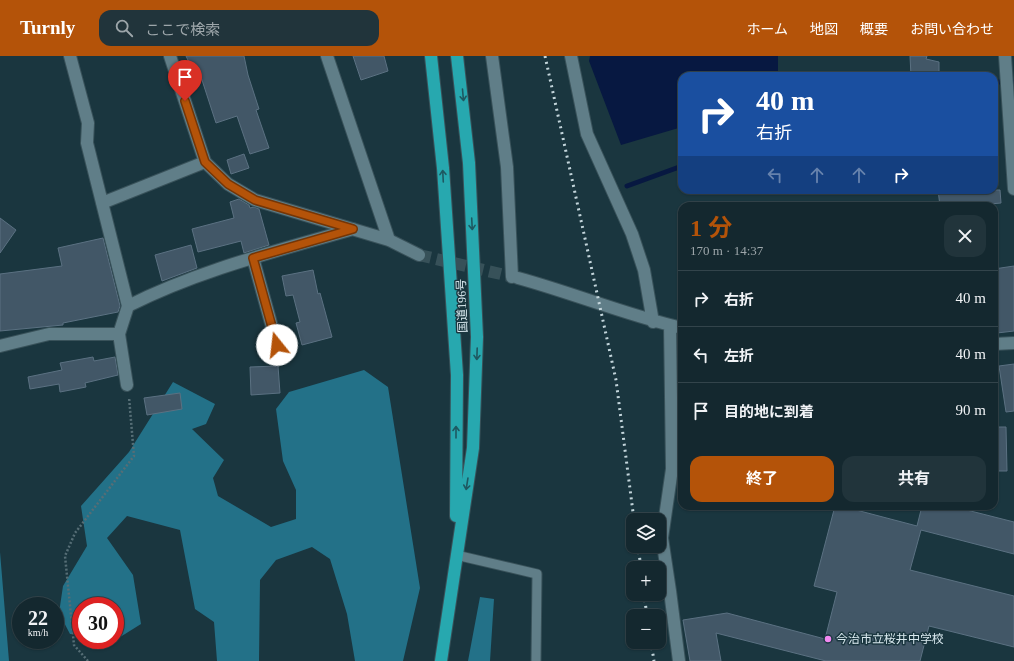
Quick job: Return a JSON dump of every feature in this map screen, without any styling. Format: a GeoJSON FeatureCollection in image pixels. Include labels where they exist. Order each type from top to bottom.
{"type":"FeatureCollection","features":[{"type":"Feature","properties":{"kind":"highway","name":"国道196号"},"geometry":{"type":"LineString","coordinates":[[431,56],[443,168],[457,376],[456,555]]}},
{"type":"Feature","properties":{"kind":"highway","name":"国道196号"},"geometry":{"type":"LineString","coordinates":[[440,661],[473,448],[477,337],[469,163],[457,56]]}},
{"type":"Feature","properties":{"kind":"street"},"geometry":{"type":"LineString","coordinates":[[70,56],[88,124],[87,143],[128,306],[119,334],[127,385]]}},
{"type":"Feature","properties":{"kind":"street"},"geometry":{"type":"LineString","coordinates":[[170,56],[205,162],[228,184],[255,200],[389,240],[419,255]]}},
{"type":"Feature","properties":{"kind":"street"},"geometry":{"type":"LineString","coordinates":[[327,56],[389,240]]}},
{"type":"Feature","properties":{"kind":"street"},"geometry":{"type":"LineString","coordinates":[[492,56],[507,167],[515,278],[557,289],[654,322],[678,327]]}},
{"type":"Feature","properties":{"kind":"street"},"geometry":{"type":"LineString","coordinates":[[571,56],[587,134],[632,234],[644,270],[654,322]]}},
{"type":"Feature","properties":{"kind":"street"},"geometry":{"type":"LineString","coordinates":[[1005,56],[1011,89],[1014,189]]}},
{"type":"Feature","properties":{"kind":"street"},"geometry":{"type":"LineString","coordinates":[[102,203],[205,162]]}},
{"type":"Feature","properties":{"kind":"street"},"geometry":{"type":"LineString","coordinates":[[128,306],[156,292],[211,270],[353,229]]}},
{"type":"Feature","properties":{"kind":"street"},"geometry":{"type":"LineString","coordinates":[[253,258],[277,345]]}},
{"type":"Feature","properties":{"kind":"street"},"geometry":{"type":"LineString","coordinates":[[670,325],[672,469],[662,538],[679,661]]}},
{"type":"Feature","properties":{"kind":"street"},"geometry":{"type":"LineString","coordinates":[[0,346],[49,334],[119,334]]}},
{"type":"Feature","properties":{"kind":"street"},"geometry":{"type":"LineString","coordinates":[[998,344],[1014,343]]}},
{"type":"Feature","properties":{"kind":"lane"},"geometry":{"type":"LineString","coordinates":[[456,555],[537,574],[536,661]]}},
{"type":"Feature","properties":{"kind":"path"},"geometry":{"type":"LineString","coordinates":[[88,661],[74,645],[65,556],[75,533],[134,456],[127,385]]}},
{"type":"Feature","properties":{"kind":"shaded area"},"geometry":{"type":"Polygon","coordinates":[[[590,56],[778,56],[778,72],[678,72],[678,128],[621,145],[589,61],[590,56]]]}},
{"type":"Feature","properties":{"kind":"shaded area"},"geometry":{"type":"Polygon","coordinates":[[[364,370],[388,387],[420,588],[403,661],[355,661],[347,614],[330,559],[312,547],[276,560],[260,580],[259,661],[217,661],[214,622],[195,609],[180,530],[127,516],[107,538],[133,575],[141,624],[124,635],[124,597],[72,597],[72,634],[70,634],[64,623],[64,597],[61,597],[63,586],[87,546],[81,506],[129,452],[173,382],[215,404],[206,424],[192,429],[224,460],[213,478],[218,496],[271,527],[296,519],[296,490],[283,461],[276,409],[289,392],[364,370]]]}},
{"type":"Feature","properties":{"kind":"shaded area"},"geometry":{"type":"Polygon","coordinates":[[[0,552],[9,661],[0,661],[0,552]]]}},
{"type":"Feature","properties":{"kind":"shaded area"},"geometry":{"type":"Polygon","coordinates":[[[480,597],[494,599],[490,661],[468,661],[480,597]]]}},
{"type":"Feature","properties":{"kind":"building"},"geometry":{"type":"Polygon","coordinates":[[[186,56],[244,56],[248,75],[259,109],[256,110],[269,148],[250,154],[237,116],[216,123],[201,77],[197,79],[186,56]]]}},
{"type":"Feature","properties":{"kind":"building"},"geometry":{"type":"Polygon","coordinates":[[[353,56],[384,56],[388,71],[361,80],[353,56]]]}},
{"type":"Feature","properties":{"kind":"building"},"geometry":{"type":"Polygon","coordinates":[[[910,56],[927,56],[926,59],[939,62],[939,72],[911,72],[910,56]]]}},
{"type":"Feature","properties":{"kind":"building"},"geometry":{"type":"Polygon","coordinates":[[[244,154],[249,168],[231,174],[227,160],[244,154]]]}},
{"type":"Feature","properties":{"kind":"building"},"geometry":{"type":"Polygon","coordinates":[[[998,190],[1000,190],[1001,203],[940,202],[938,194],[998,194],[998,190]]]}},
{"type":"Feature","properties":{"kind":"building"},"geometry":{"type":"Polygon","coordinates":[[[239,199],[249,205],[250,208],[254,207],[259,209],[269,245],[244,253],[241,241],[198,252],[192,229],[234,218],[230,202],[239,199]]]}},
{"type":"Feature","properties":{"kind":"building"},"geometry":{"type":"Polygon","coordinates":[[[0,218],[16,230],[0,253],[0,218]]]}},
{"type":"Feature","properties":{"kind":"building"},"geometry":{"type":"Polygon","coordinates":[[[103,238],[120,306],[118,312],[63,323],[63,325],[0,331],[0,274],[62,266],[58,248],[103,238]]]}},
{"type":"Feature","properties":{"kind":"building"},"geometry":{"type":"Polygon","coordinates":[[[191,245],[197,268],[162,281],[155,255],[191,245]]]}},
{"type":"Feature","properties":{"kind":"building"},"geometry":{"type":"Polygon","coordinates":[[[1014,266],[1014,331],[998,333],[998,268],[1014,266]]]}},
{"type":"Feature","properties":{"kind":"building"},"geometry":{"type":"Polygon","coordinates":[[[313,270],[318,294],[320,293],[332,337],[302,345],[296,323],[300,322],[293,295],[286,296],[282,276],[313,270]]]}},
{"type":"Feature","properties":{"kind":"building"},"geometry":{"type":"Polygon","coordinates":[[[93,357],[94,361],[115,357],[118,375],[85,383],[86,387],[60,392],[59,384],[30,389],[28,377],[62,370],[60,363],[93,357]]]}},
{"type":"Feature","properties":{"kind":"building"},"geometry":{"type":"Polygon","coordinates":[[[1014,364],[1014,411],[1006,412],[999,366],[1014,364]]]}},
{"type":"Feature","properties":{"kind":"building"},"geometry":{"type":"Polygon","coordinates":[[[278,366],[280,393],[251,395],[250,367],[278,366]]]}},
{"type":"Feature","properties":{"kind":"building"},"geometry":{"type":"Polygon","coordinates":[[[180,393],[182,409],[147,415],[144,398],[180,393]]]}},
{"type":"Feature","properties":{"kind":"building"},"geometry":{"type":"Polygon","coordinates":[[[998,427],[1006,427],[1007,471],[998,471],[998,427]]]}},
{"type":"Feature","properties":{"kind":"building"},"geometry":{"type":"Polygon","coordinates":[[[834,510],[856,510],[917,526],[921,510],[967,510],[1014,522],[1014,554],[921,530],[910,570],[1014,596],[1014,647],[929,626],[920,661],[826,661],[716,633],[721,661],[690,661],[683,620],[727,613],[825,639],[837,592],[814,586],[834,510]]]}},
{"type":"Feature","properties":{"kind":"waterway"},"geometry":{"type":"LineString","coordinates":[[998,82],[1014,82]]}},
{"type":"Feature","properties":{"kind":"waterway"},"geometry":{"type":"LineString","coordinates":[[627,186],[678,167]]}},
{"type":"Feature","properties":{"kind":"tunnel"},"geometry":{"type":"LineString","coordinates":[[419,255],[518,278]]}},
{"type":"Feature","properties":{"kind":"railway"},"geometry":{"type":"LineString","coordinates":[[545,56],[616,380],[633,513]]}},
{"type":"Feature","properties":{"kind":"railway"},"geometry":{"type":"LineString","coordinates":[[639,553],[640,561]]}},
{"type":"Feature","properties":{"kind":"railway"},"geometry":{"type":"LineString","coordinates":[[645,601],[646,609]]}},
{"type":"Feature","properties":{"kind":"railway"},"geometry":{"type":"LineString","coordinates":[[652,649],[654,661]]}},
{"type":"Feature","properties":{"kind":"place","name":"今治市立桜井中学校"},"geometry":{"type":"Point","coordinates":[828,639]}},
{"type":"Feature","properties":{"kind":"route"},"geometry":{"type":"LineString","coordinates":[[185,101],[205,162],[228,184],[255,200],[353,229],[253,258],[277,345]]}}]}
